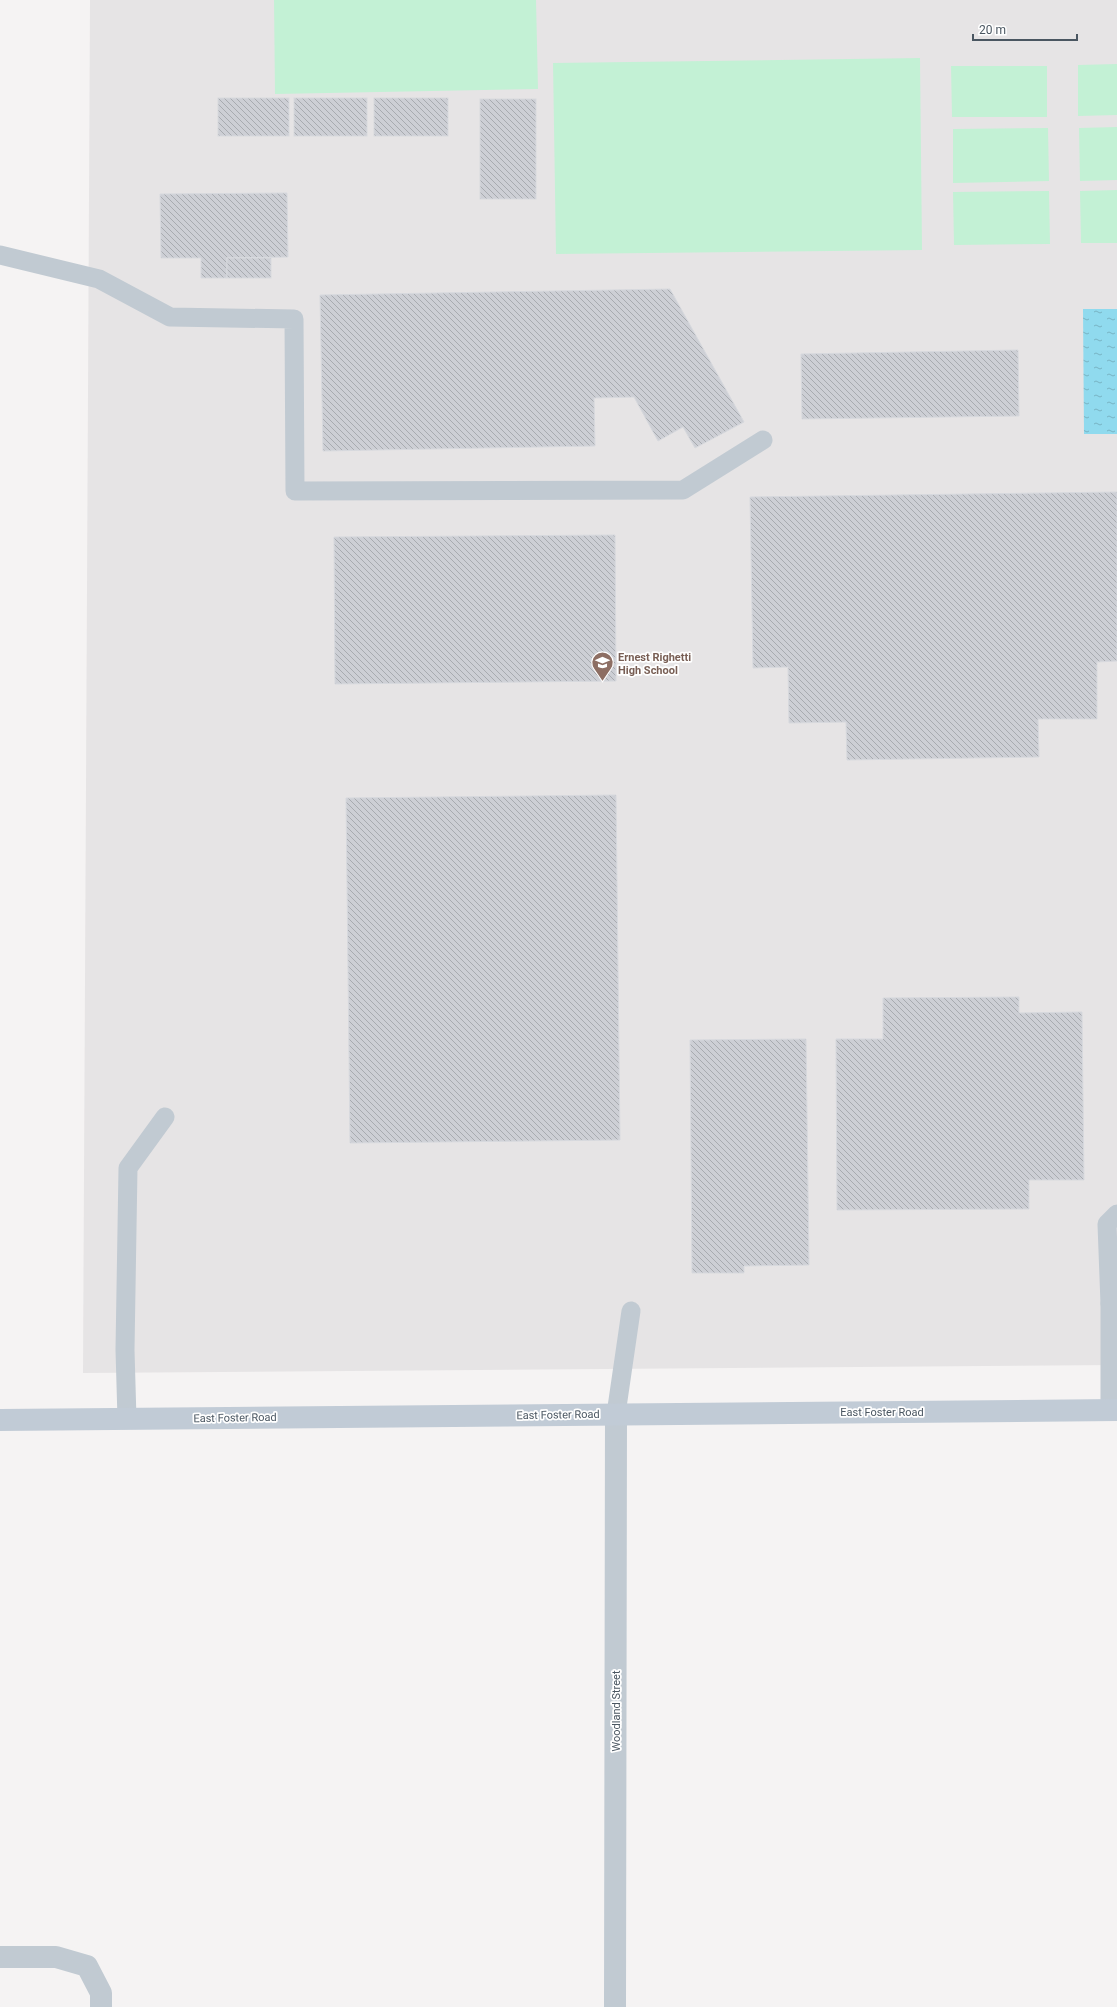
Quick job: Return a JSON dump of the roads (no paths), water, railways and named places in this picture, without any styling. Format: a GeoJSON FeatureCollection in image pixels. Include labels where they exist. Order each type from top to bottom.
{"type":"FeatureCollection","features":[{"type":"Feature","properties":{"kind":"street","name":"East Foster Road"},"geometry":{"type":"LineString","coordinates":[[0,1420],[1114,1410]]}},
{"type":"Feature","properties":{"kind":"street","name":"Woodland Street"},"geometry":{"type":"LineString","coordinates":[[615,2007],[616,1414]]}},
{"type":"Feature","properties":{"kind":"street"},"geometry":{"type":"LineString","coordinates":[[0,1957],[56,1957],[88,1966],[101,1993],[101,2007]]}},
{"type":"Feature","properties":{"kind":"lane"},"geometry":{"type":"LineString","coordinates":[[0,256],[99,279],[170,318],[294,319],[295,490],[683,490],[763,440]]}},
{"type":"Feature","properties":{"kind":"lane"},"geometry":{"type":"LineString","coordinates":[[127,1419],[125,1350],[128,1168],[165,1117]]}},
{"type":"Feature","properties":{"kind":"lane"},"geometry":{"type":"LineString","coordinates":[[1114,1410],[1113,1297],[1107,1224],[1117,1214]]}},
{"type":"Feature","properties":{"kind":"lane"},"geometry":{"type":"LineString","coordinates":[[616,1414],[631,1310]]}},
{"type":"Feature","properties":{"kind":"water"},"geometry":{"type":"Polygon","coordinates":[[[1083,309],[1117,309],[1117,434],[1084,434],[1083,309]]]}},
{"type":"Feature","properties":{"kind":"place","name":"Ernest Righetti High School"},"geometry":{"type":"Point","coordinates":[602,682]}}]}
